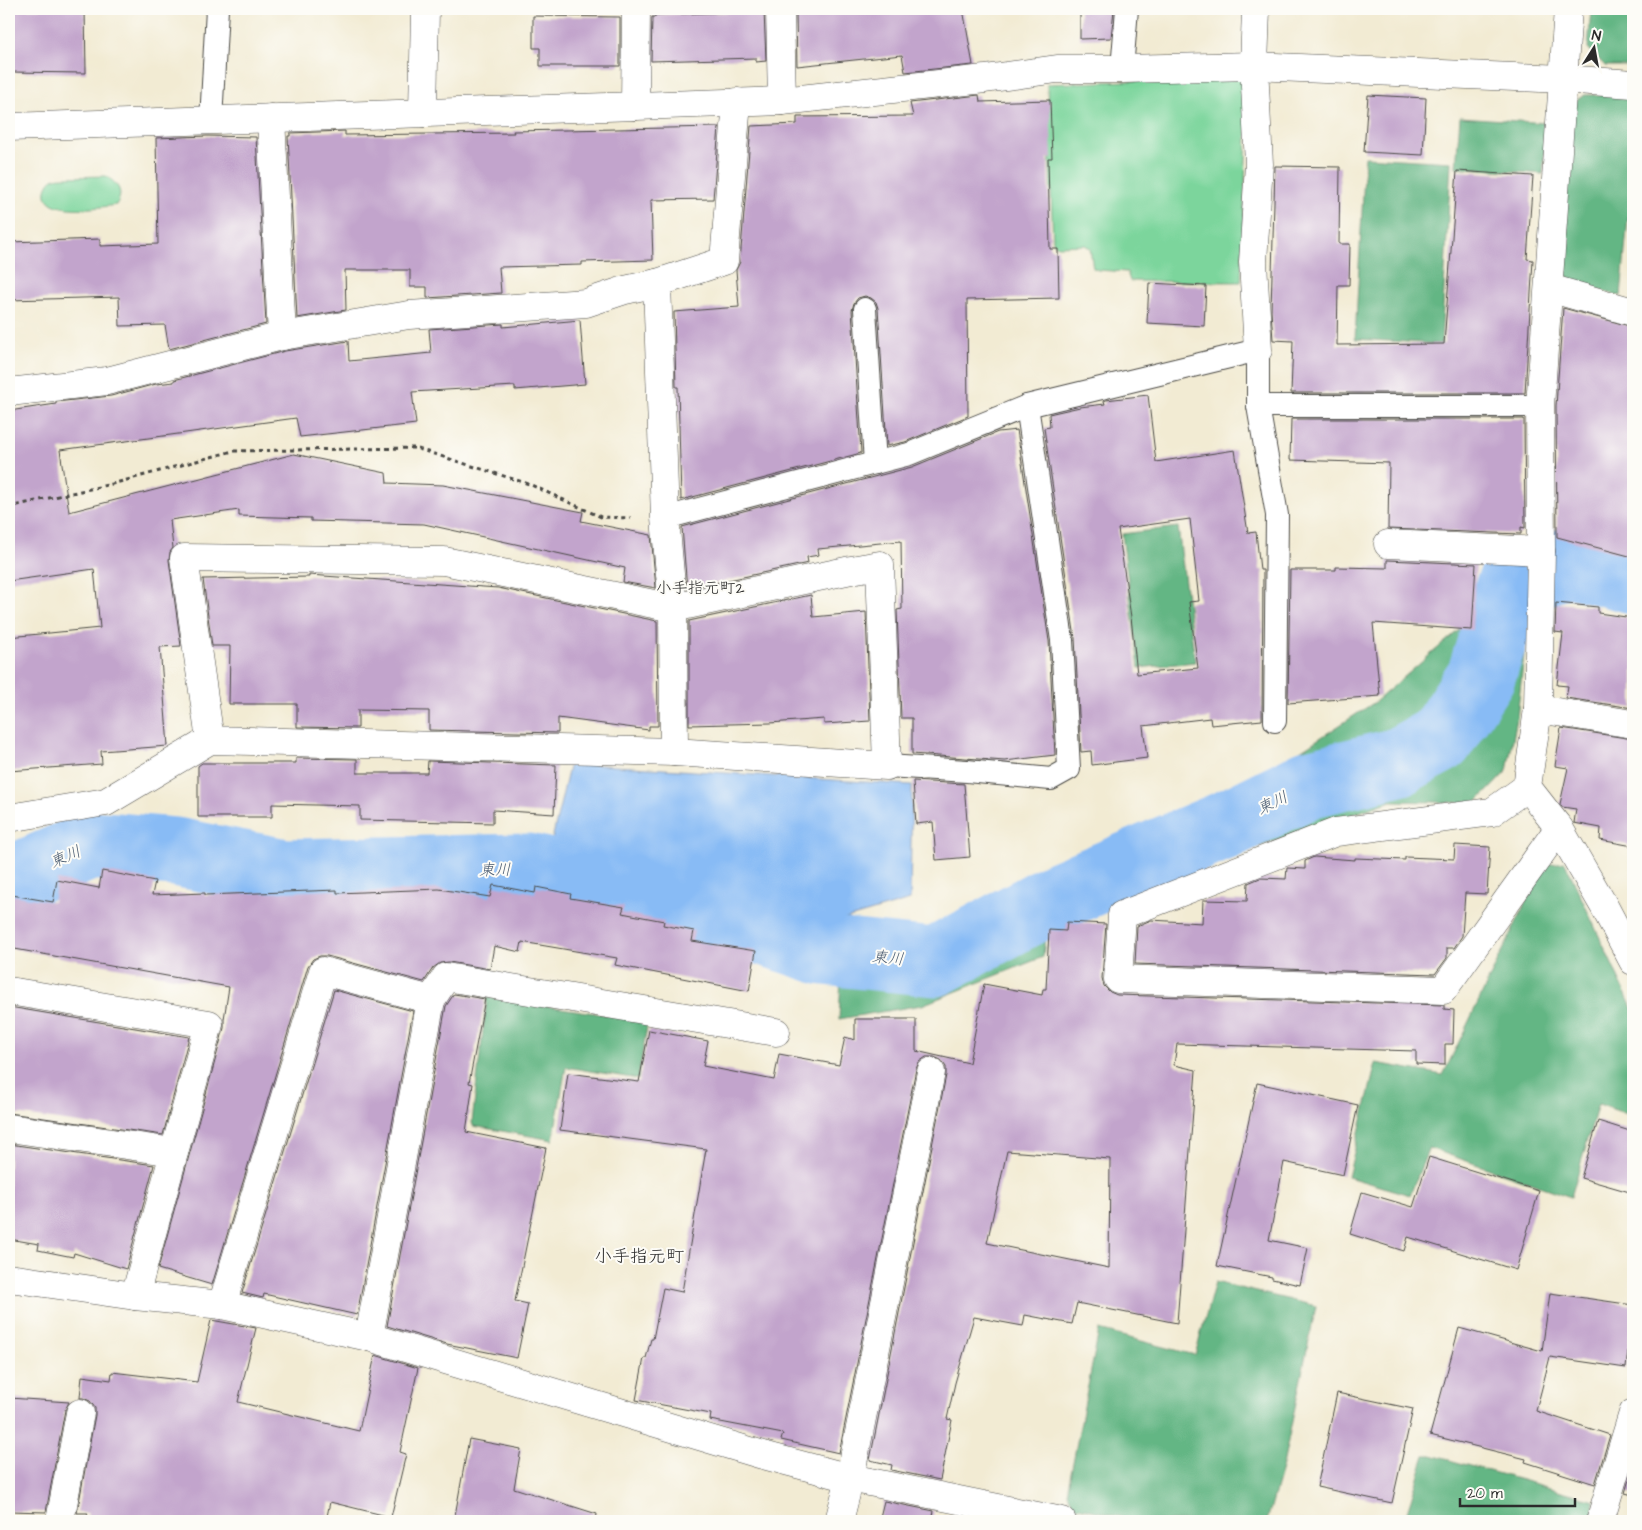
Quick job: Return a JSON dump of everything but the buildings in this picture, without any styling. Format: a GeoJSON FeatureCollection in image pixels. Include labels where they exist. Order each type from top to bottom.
{"type":"FeatureCollection","features":[{"type":"Feature","properties":{"kind":"street"},"geometry":{"type":"LineString","coordinates":[[423,113],[425,9]]}},
{"type":"Feature","properties":{"kind":"street"},"geometry":{"type":"LineString","coordinates":[[636,9],[636,106]]}},
{"type":"Feature","properties":{"kind":"street"},"geometry":{"type":"LineString","coordinates":[[780,9],[782,101]]}},
{"type":"Feature","properties":{"kind":"street"},"geometry":{"type":"LineString","coordinates":[[1256,9],[1254,66],[1259,164],[1253,262],[1258,350]]}},
{"type":"Feature","properties":{"kind":"street"},"geometry":{"type":"LineString","coordinates":[[1568,9],[1540,406],[1541,551],[1538,709],[1527,787],[1558,828],[1604,906],[1633,961]]}},
{"type":"Feature","properties":{"kind":"street"},"geometry":{"type":"LineString","coordinates":[[9,127],[782,101],[985,79],[1057,69],[1254,66],[1563,78],[1633,84]]}},
{"type":"Feature","properties":{"kind":"street"},"geometry":{"type":"LineString","coordinates":[[9,392],[108,381],[282,336],[409,315],[586,303],[625,290],[657,283],[724,261],[737,102]]}},
{"type":"Feature","properties":{"kind":"street"},"geometry":{"type":"LineString","coordinates":[[271,118],[282,336]]}},
{"type":"Feature","properties":{"kind":"street"},"geometry":{"type":"LineString","coordinates":[[657,283],[665,518],[673,608],[674,752]]}},
{"type":"Feature","properties":{"kind":"street"},"geometry":{"type":"LineString","coordinates":[[1548,288],[1633,312]]}},
{"type":"Feature","properties":{"kind":"street"},"geometry":{"type":"LineString","coordinates":[[1388,544],[1541,551]]}},
{"type":"Feature","properties":{"kind":"street"},"geometry":{"type":"LineString","coordinates":[[9,818],[106,802],[210,740],[674,752],[887,766],[880,565],[673,608],[444,560],[184,558],[210,740]]}},
{"type":"Feature","properties":{"kind":"street"},"geometry":{"type":"LineString","coordinates":[[1538,709],[1633,724]]}},
{"type":"Feature","properties":{"kind":"street"},"geometry":{"type":"LineString","coordinates":[[1527,787],[1492,812],[1336,832],[1122,915],[1118,979],[1443,990],[1558,828]]}},
{"type":"Feature","properties":{"kind":"street"},"geometry":{"type":"LineString","coordinates":[[1604,906],[1633,913]]}},
{"type":"Feature","properties":{"kind":"street"},"geometry":{"type":"LineString","coordinates":[[222,1305],[323,971],[431,1000]]}},
{"type":"Feature","properties":{"kind":"street"},"geometry":{"type":"LineString","coordinates":[[369,1336],[431,1000],[446,978],[776,1032]]}},
{"type":"Feature","properties":{"kind":"street"},"geometry":{"type":"LineString","coordinates":[[9,991],[209,1024],[135,1296]]}},
{"type":"Feature","properties":{"kind":"street"},"geometry":{"type":"LineString","coordinates":[[839,1521],[850,1478],[931,1072]]}},
{"type":"Feature","properties":{"kind":"street"},"geometry":{"type":"LineString","coordinates":[[9,1128],[174,1152]]}},
{"type":"Feature","properties":{"kind":"street"},"geometry":{"type":"LineString","coordinates":[[9,1278],[135,1296],[222,1305],[369,1336],[753,1453],[850,1478],[1062,1521]]}},
{"type":"Feature","properties":{"kind":"street"},"geometry":{"type":"LineString","coordinates":[[60,1521],[80,1413]]}},
{"type":"Feature","properties":{"kind":"street"},"geometry":{"type":"LineString","coordinates":[[1600,1521],[1633,1413]]}},
{"type":"Feature","properties":{"kind":"lane"},"geometry":{"type":"LineString","coordinates":[[211,121],[217,9]]}},
{"type":"Feature","properties":{"kind":"lane"},"geometry":{"type":"LineString","coordinates":[[1122,69],[1127,9]]}},
{"type":"Feature","properties":{"kind":"lane"},"geometry":{"type":"LineString","coordinates":[[865,309],[875,464]]}},
{"type":"Feature","properties":{"kind":"lane"},"geometry":{"type":"LineString","coordinates":[[665,518],[909,454],[1027,406],[1258,350],[1258,406],[1277,515],[1275,722]]}},
{"type":"Feature","properties":{"kind":"lane"},"geometry":{"type":"LineString","coordinates":[[887,766],[958,770],[1051,779],[1069,769],[1062,640],[1027,406]]}},
{"type":"Feature","properties":{"kind":"lane"},"geometry":{"type":"LineString","coordinates":[[1258,406],[1540,406]]}},
{"type":"Feature","properties":{"kind":"path"},"geometry":{"type":"LineString","coordinates":[[9,507],[112,484],[233,451],[415,448],[529,484],[601,517],[665,518]]}},
{"type":"Feature","properties":{"kind":"green space"},"geometry":{"type":"Polygon","coordinates":[[[1591,9],[1633,9],[1633,66],[1605,66],[1588,48],[1591,9]]]}},
{"type":"Feature","properties":{"kind":"green space"},"geometry":{"type":"Polygon","coordinates":[[[1242,77],[1249,83],[1241,282],[1130,281],[1127,272],[1093,268],[1090,248],[1085,245],[1057,246],[1053,242],[1047,84],[1242,77]]]}},
{"type":"Feature","properties":{"kind":"green space"},"geometry":{"type":"Polygon","coordinates":[[[1585,95],[1633,95],[1633,217],[1628,217],[1621,296],[1571,283],[1560,265],[1574,101],[1585,95]]]}},
{"type":"Feature","properties":{"kind":"green space"},"geometry":{"type":"Polygon","coordinates":[[[1460,117],[1547,123],[1543,174],[1456,167],[1460,117]]]}},
{"type":"Feature","properties":{"kind":"green space"},"geometry":{"type":"Polygon","coordinates":[[[1365,157],[1451,162],[1441,344],[1355,339],[1365,157]]]}},
{"type":"Feature","properties":{"kind":"green space"},"geometry":{"type":"Polygon","coordinates":[[[106,176],[116,185],[120,192],[116,205],[86,208],[62,207],[53,204],[47,198],[47,186],[55,178],[106,176]]]}},
{"type":"Feature","properties":{"kind":"green space"},"geometry":{"type":"Polygon","coordinates":[[[1178,527],[1195,662],[1139,668],[1122,534],[1178,527]]]}},
{"type":"Feature","properties":{"kind":"green space"},"geometry":{"type":"Polygon","coordinates":[[[1459,630],[1523,638],[1524,655],[1517,718],[1507,771],[1476,803],[1391,801],[1190,871],[1046,928],[1043,957],[922,1005],[839,1019],[841,976],[948,934],[1050,868],[1265,774],[1375,702],[1459,630]]]}},
{"type":"Feature","properties":{"kind":"green space"},"geometry":{"type":"Polygon","coordinates":[[[1565,862],[1633,1010],[1633,1116],[1598,1104],[1571,1197],[1429,1148],[1410,1195],[1348,1177],[1376,1063],[1443,1075],[1544,865],[1565,862]]]}},
{"type":"Feature","properties":{"kind":"green space"},"geometry":{"type":"Polygon","coordinates":[[[487,997],[648,1021],[638,1079],[566,1067],[553,1140],[473,1126],[487,997]]]}},
{"type":"Feature","properties":{"kind":"green space"},"geometry":{"type":"Polygon","coordinates":[[[1215,1282],[1316,1306],[1283,1465],[1267,1521],[1138,1521],[1074,1506],[1067,1493],[1099,1330],[1195,1355],[1215,1282]]]}},
{"type":"Feature","properties":{"kind":"green space"},"geometry":{"type":"Polygon","coordinates":[[[1425,1455],[1431,1455],[1594,1500],[1592,1521],[1404,1521],[1425,1455]]]}},
{"type":"Feature","properties":{"kind":"water"},"geometry":{"type":"Polygon","coordinates":[[[570,763],[912,785],[910,900],[829,924],[551,844],[570,763]]]}},
{"type":"Feature","properties":{"kind":"waterway","name":"東川"},"geometry":{"type":"LineString","coordinates":[[9,881],[91,845],[175,852],[285,873],[528,868],[681,903],[824,951],[935,962],[1053,898],[1228,824],[1308,784],[1398,762],[1440,739],[1481,676],[1510,586],[1567,562],[1633,579]]}},
{"type":"Feature","properties":{"kind":"district","name":"小手指元町2"},"geometry":{"type":"Point","coordinates":[700,587]}},
{"type":"Feature","properties":{"kind":"district","name":"小手指元町"},"geometry":{"type":"Point","coordinates":[639,1256]}}]}
